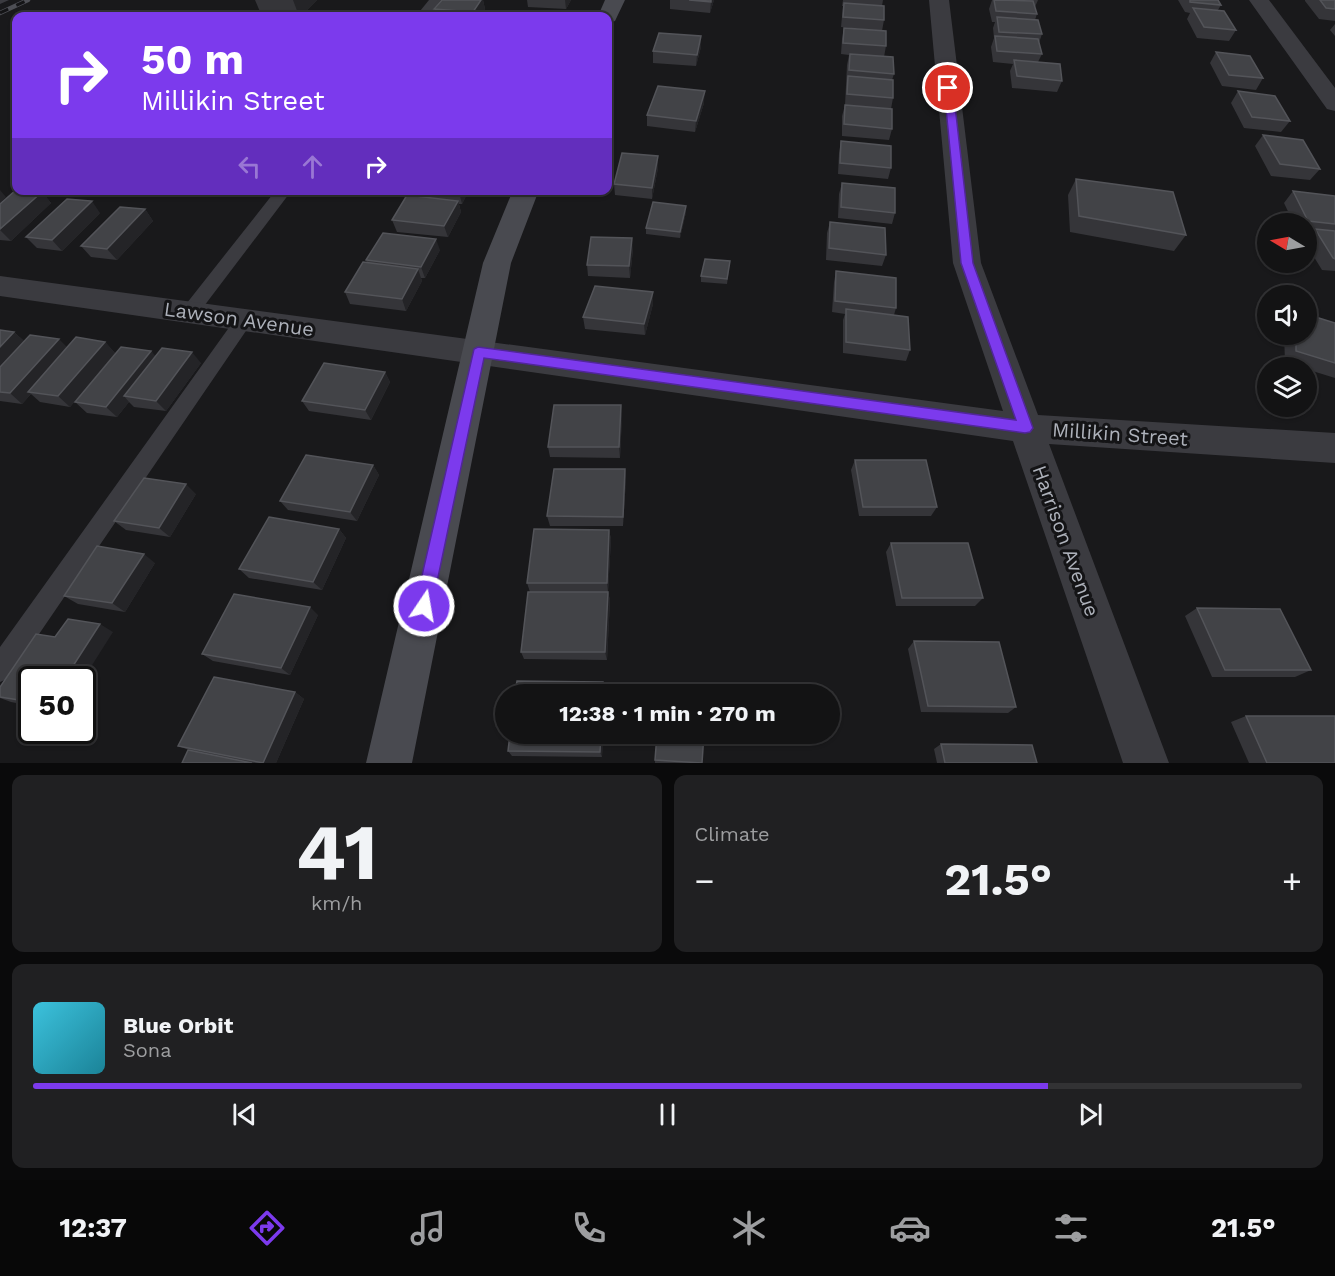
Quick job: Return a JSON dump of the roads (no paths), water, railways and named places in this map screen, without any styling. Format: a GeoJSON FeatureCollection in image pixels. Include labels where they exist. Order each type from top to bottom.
{"type":"FeatureCollection","features":[{"type":"Feature","properties":{"kind":"main road"},"geometry":{"type":"LineString","coordinates":[[389,763],[497,263],[524,195]]}},
{"type":"Feature","properties":{"kind":"street","name":"Harrison Avenue"},"geometry":{"type":"LineString","coordinates":[[939,0],[967,263],[1146,763]]}},
{"type":"Feature","properties":{"kind":"street"},"geometry":{"type":"LineString","coordinates":[[1259,0],[1335,104]]}},
{"type":"Feature","properties":{"kind":"street","name":"Lawson Avenue"},"geometry":{"type":"LineString","coordinates":[[0,286],[478,352]]}},
{"type":"Feature","properties":{"kind":"street","name":"Millikin Street"},"geometry":{"type":"LineString","coordinates":[[478,352],[1025,428],[1335,448]]}},
{"type":"Feature","properties":{"kind":"lane"},"geometry":{"type":"LineString","coordinates":[[425,12],[435,0]]}},
{"type":"Feature","properties":{"kind":"lane"},"geometry":{"type":"LineString","coordinates":[[189,313],[281,195]]}},
{"type":"Feature","properties":{"kind":"lane"},"geometry":{"type":"LineString","coordinates":[[0,669],[244,320]]}},
{"type":"Feature","properties":{"kind":"railway"},"geometry":{"type":"LineString","coordinates":[[0,13],[28,0]]}}]}
